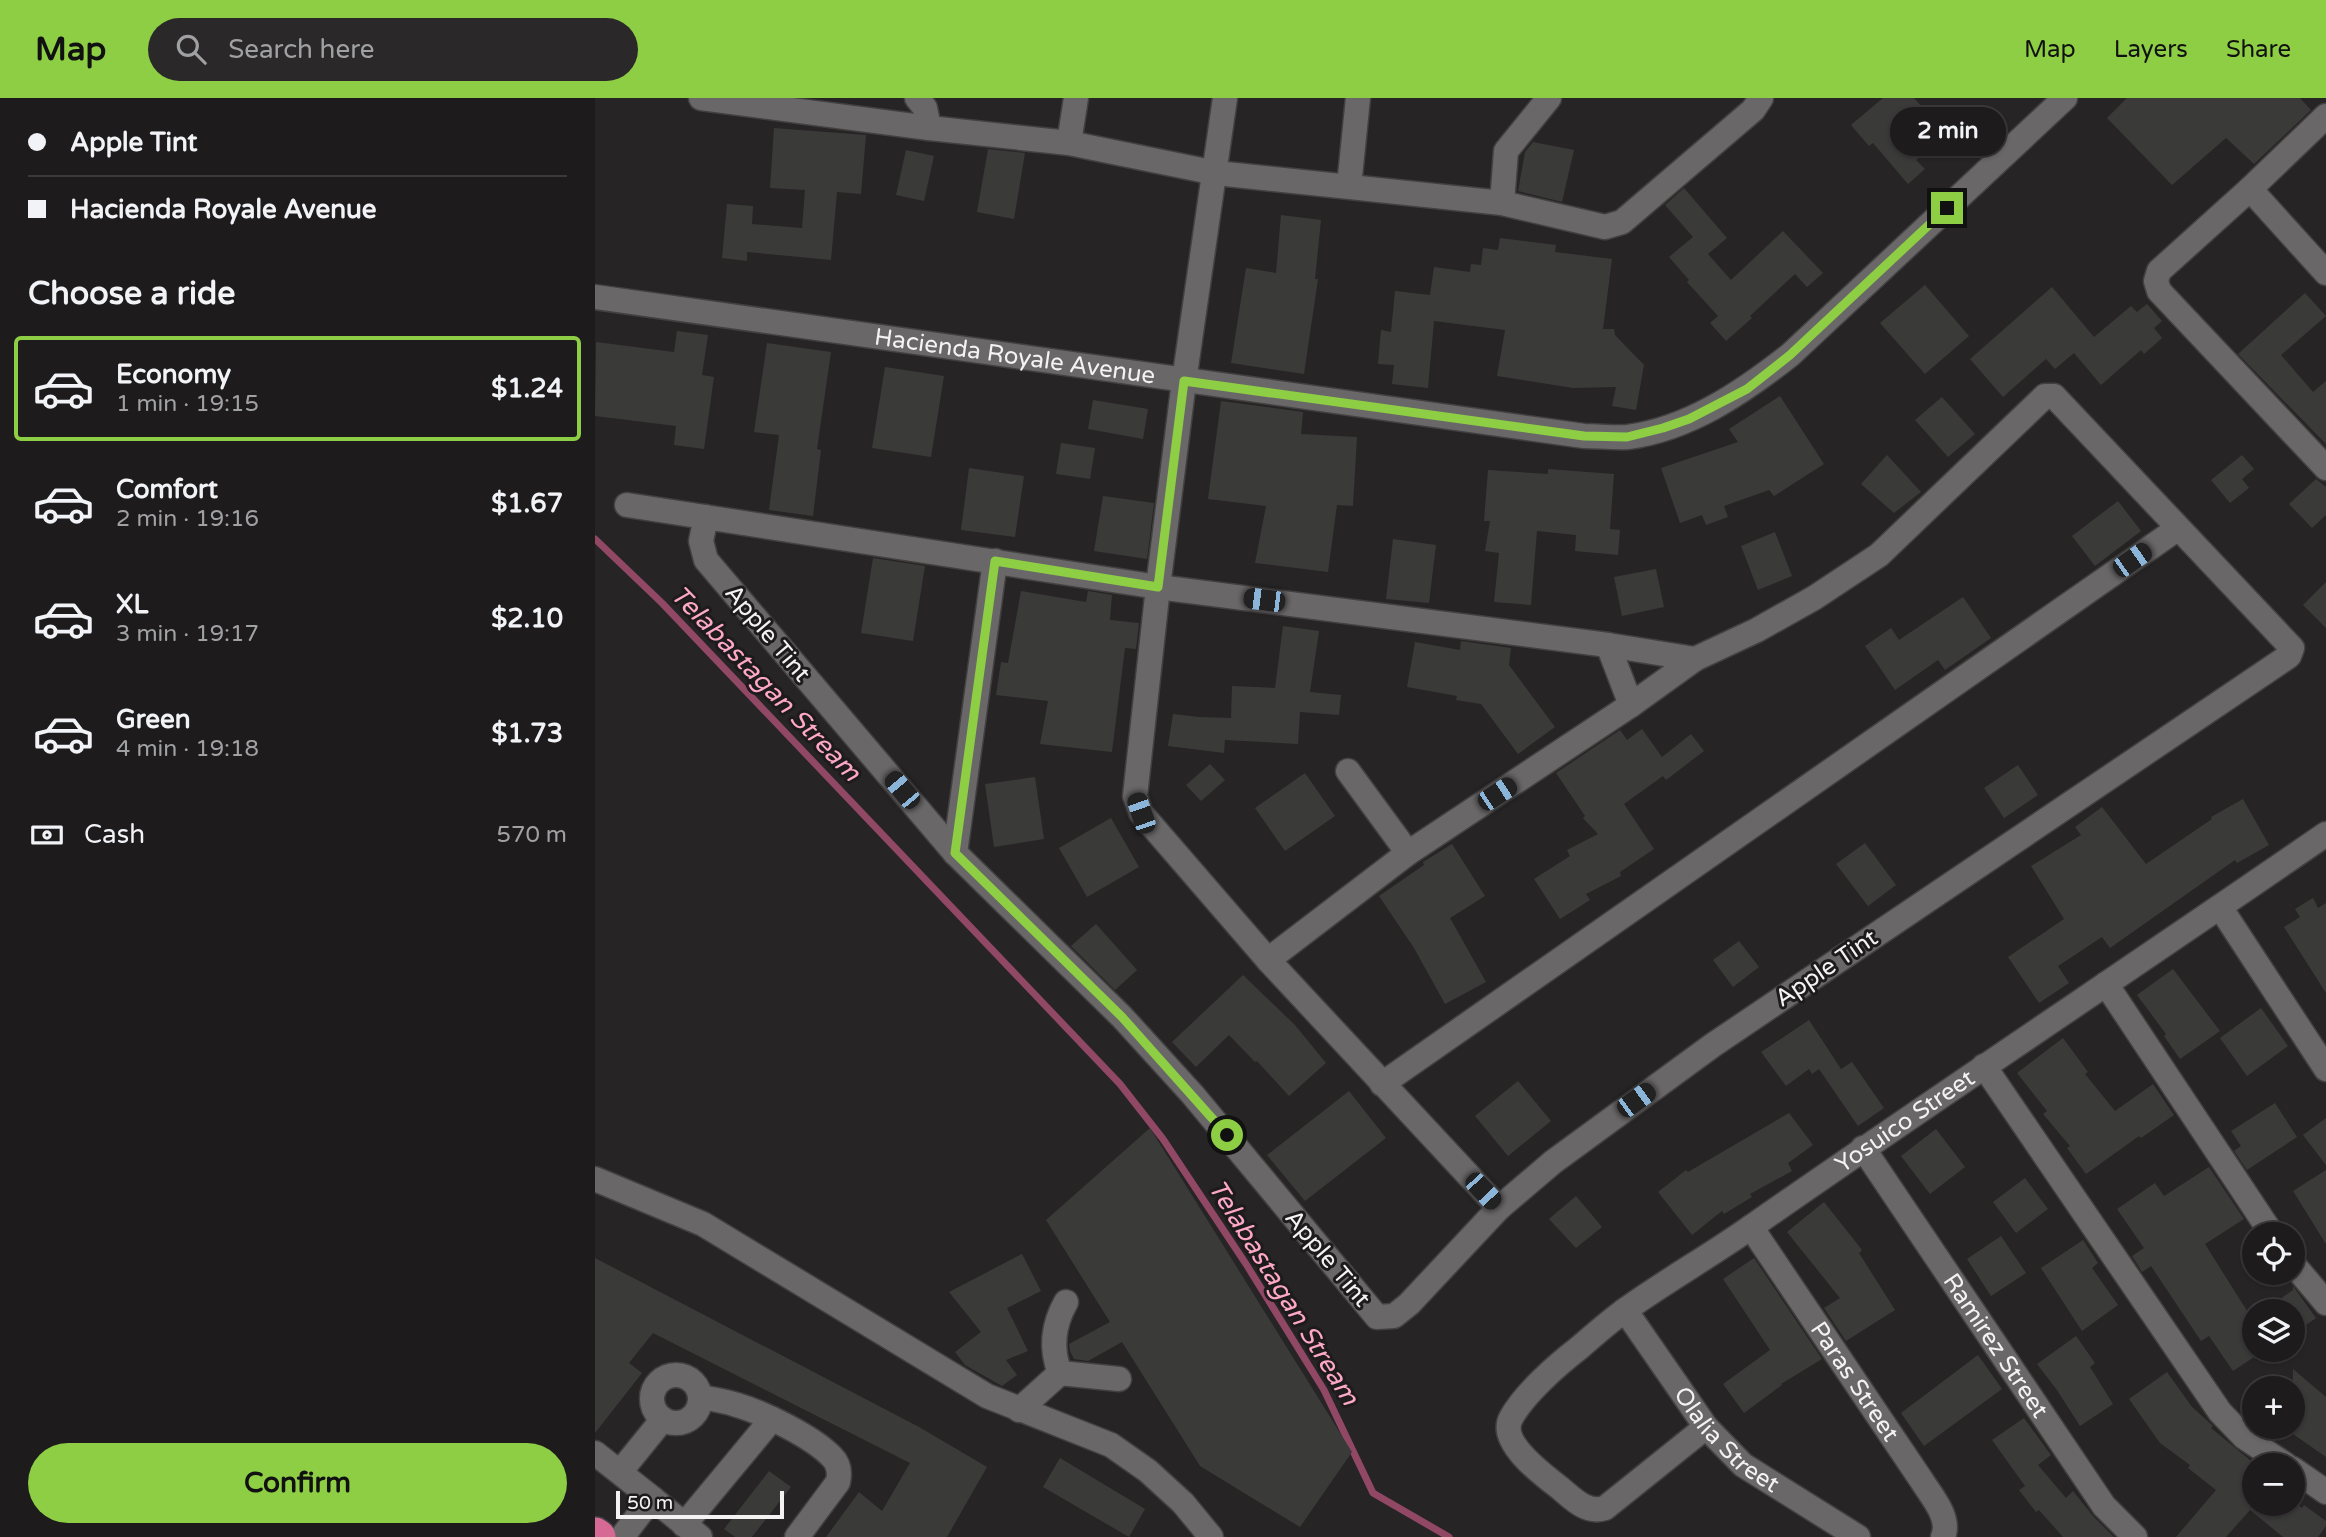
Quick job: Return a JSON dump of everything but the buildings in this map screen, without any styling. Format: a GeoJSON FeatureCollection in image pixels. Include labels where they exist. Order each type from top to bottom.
{"type":"FeatureCollection","features":[{"type":"Feature","properties":{"kind":"street"},"geometry":{"type":"LineString","coordinates":[[701,98],[929,128],[1069,143],[1216,173],[1502,202],[1605,226],[1622,222],[1753,110],[1761,98]]}},
{"type":"Feature","properties":{"kind":"street"},"geometry":{"type":"LineString","coordinates":[[917,98],[925,108],[929,128]]}},
{"type":"Feature","properties":{"kind":"street"},"geometry":{"type":"LineString","coordinates":[[1069,143],[1076,98]]}},
{"type":"Feature","properties":{"kind":"street"},"geometry":{"type":"LineString","coordinates":[[1225,98],[1184,381],[1135,796],[1141,813],[1268,960],[1499,1208]]}},
{"type":"Feature","properties":{"kind":"street"},"geometry":{"type":"LineString","coordinates":[[1349,186],[1358,98]]}},
{"type":"Feature","properties":{"kind":"street"},"geometry":{"type":"LineString","coordinates":[[1502,202],[1506,151],[1549,98]]}},
{"type":"Feature","properties":{"kind":"street","name":"Hacienda Royale Avenue"},"geometry":{"type":"LineString","coordinates":[[595,297],[1584,436],[1627,437],[1689,419],[1747,389],[1790,355],[2065,98]]}},
{"type":"Feature","properties":{"kind":"street"},"geometry":{"type":"LineString","coordinates":[[2326,116],[2159,271],[2156,281],[2159,291],[2326,468]]}},
{"type":"Feature","properties":{"kind":"street"},"geometry":{"type":"LineString","coordinates":[[2250,189],[2326,272]]}},
{"type":"Feature","properties":{"kind":"street"},"geometry":{"type":"LineString","coordinates":[[1268,960],[1408,853],[1631,705],[1695,659],[1803,604],[1879,555],[2045,396],[2055,396],[2177,529],[1382,1084]]}},
{"type":"Feature","properties":{"kind":"street"},"geometry":{"type":"LineString","coordinates":[[627,505],[1158,587],[1608,645],[1695,659]]}},
{"type":"Feature","properties":{"kind":"street","name":"Apple Tint"},"geometry":{"type":"LineString","coordinates":[[706,517],[701,541],[706,560],[955,853],[1146,1042],[1193,1095],[1377,1317],[1394,1316],[1409,1304],[1499,1208],[1553,1161],[1713,1045],[2289,656],[2292,648],[2283,637],[2177,529]]}},
{"type":"Feature","properties":{"kind":"street"},"geometry":{"type":"LineString","coordinates":[[955,853],[995,561]]}},
{"type":"Feature","properties":{"kind":"street"},"geometry":{"type":"LineString","coordinates":[[1608,645],[1631,705]]}},
{"type":"Feature","properties":{"kind":"street"},"geometry":{"type":"LineString","coordinates":[[1348,771],[1408,853]]}},
{"type":"Feature","properties":{"kind":"street","name":"Yosuico Street"},"geometry":{"type":"LineString","coordinates":[[1706,1427],[1605,1508],[1597,1511],[1582,1505],[1549,1479],[1512,1444],[1507,1432],[1510,1419],[1539,1384],[1562,1361],[1625,1310],[1751,1227],[2326,834]]}},
{"type":"Feature","properties":{"kind":"street"},"geometry":{"type":"LineString","coordinates":[[2220,906],[2326,1069]]}},
{"type":"Feature","properties":{"kind":"street"},"geometry":{"type":"LineString","coordinates":[[2106,984],[2264,1222]]}},
{"type":"Feature","properties":{"kind":"street"},"geometry":{"type":"LineString","coordinates":[[1984,1066],[2220,1412],[2244,1437],[2267,1453]]}},
{"type":"Feature","properties":{"kind":"street","name":"Ramirez Street"},"geometry":{"type":"LineString","coordinates":[[1863,1148],[2104,1506],[2135,1537]]}},
{"type":"Feature","properties":{"kind":"street"},"geometry":{"type":"LineString","coordinates":[[595,1180],[703,1224],[987,1396],[1111,1445],[1157,1479],[1211,1537]]}},
{"type":"Feature","properties":{"kind":"street","name":"Paras Street"},"geometry":{"type":"LineString","coordinates":[[1751,1227],[1945,1518],[1943,1537]]}},
{"type":"Feature","properties":{"kind":"street"},"geometry":{"type":"LineString","coordinates":[[2305,1278],[2326,1303]]}},
{"type":"Feature","properties":{"kind":"street"},"geometry":{"type":"LineString","coordinates":[[1060,1373],[1053,1345],[1059,1315],[1066,1302]]}},
{"type":"Feature","properties":{"kind":"street","name":"Olalia Street"},"geometry":{"type":"LineString","coordinates":[[1625,1310],[1706,1427],[1743,1465],[1859,1537]]}},
{"type":"Feature","properties":{"kind":"street"},"geometry":{"type":"LineString","coordinates":[[1019,1409],[1060,1373],[1119,1379]]}},
{"type":"Feature","properties":{"kind":"street"},"geometry":{"type":"LineString","coordinates":[[680,1376],[688,1378],[698,1390],[700,1398],[691,1418],[677,1423],[663,1419],[657,1413],[652,1398],[654,1390],[664,1378],[680,1376]]}},
{"type":"Feature","properties":{"kind":"street"},"geometry":{"type":"LineString","coordinates":[[700,1398],[739,1405],[772,1419],[831,1456],[839,1473],[832,1491],[797,1537]]}},
{"type":"Feature","properties":{"kind":"street"},"geometry":{"type":"LineString","coordinates":[[620,1472],[663,1419]]}},
{"type":"Feature","properties":{"kind":"street"},"geometry":{"type":"LineString","coordinates":[[595,1453],[692,1531],[772,1419]]}},
{"type":"Feature","properties":{"kind":"street"},"geometry":{"type":"LineString","coordinates":[[2305,1477],[2326,1492]]}},
{"type":"Feature","properties":{"kind":"street"},"geometry":{"type":"LineString","coordinates":[[622,1537],[652,1498]]}},
{"type":"Feature","properties":{"kind":"waterway","name":"Telabastagan Stream"},"geometry":{"type":"LineString","coordinates":[[595,539],[662,603],[1120,1084],[1163,1139],[1246,1264],[1324,1390],[1373,1493],[1449,1537]]}},
{"type":"Feature","properties":{"kind":"route"},"geometry":{"type":"LineString","coordinates":[[1227,1135],[1122,1017],[955,853],[995,561],[1158,587],[1184,381],[1584,436],[1627,437],[1689,419],[1747,389],[1790,355],[1947,208]]}}]}
